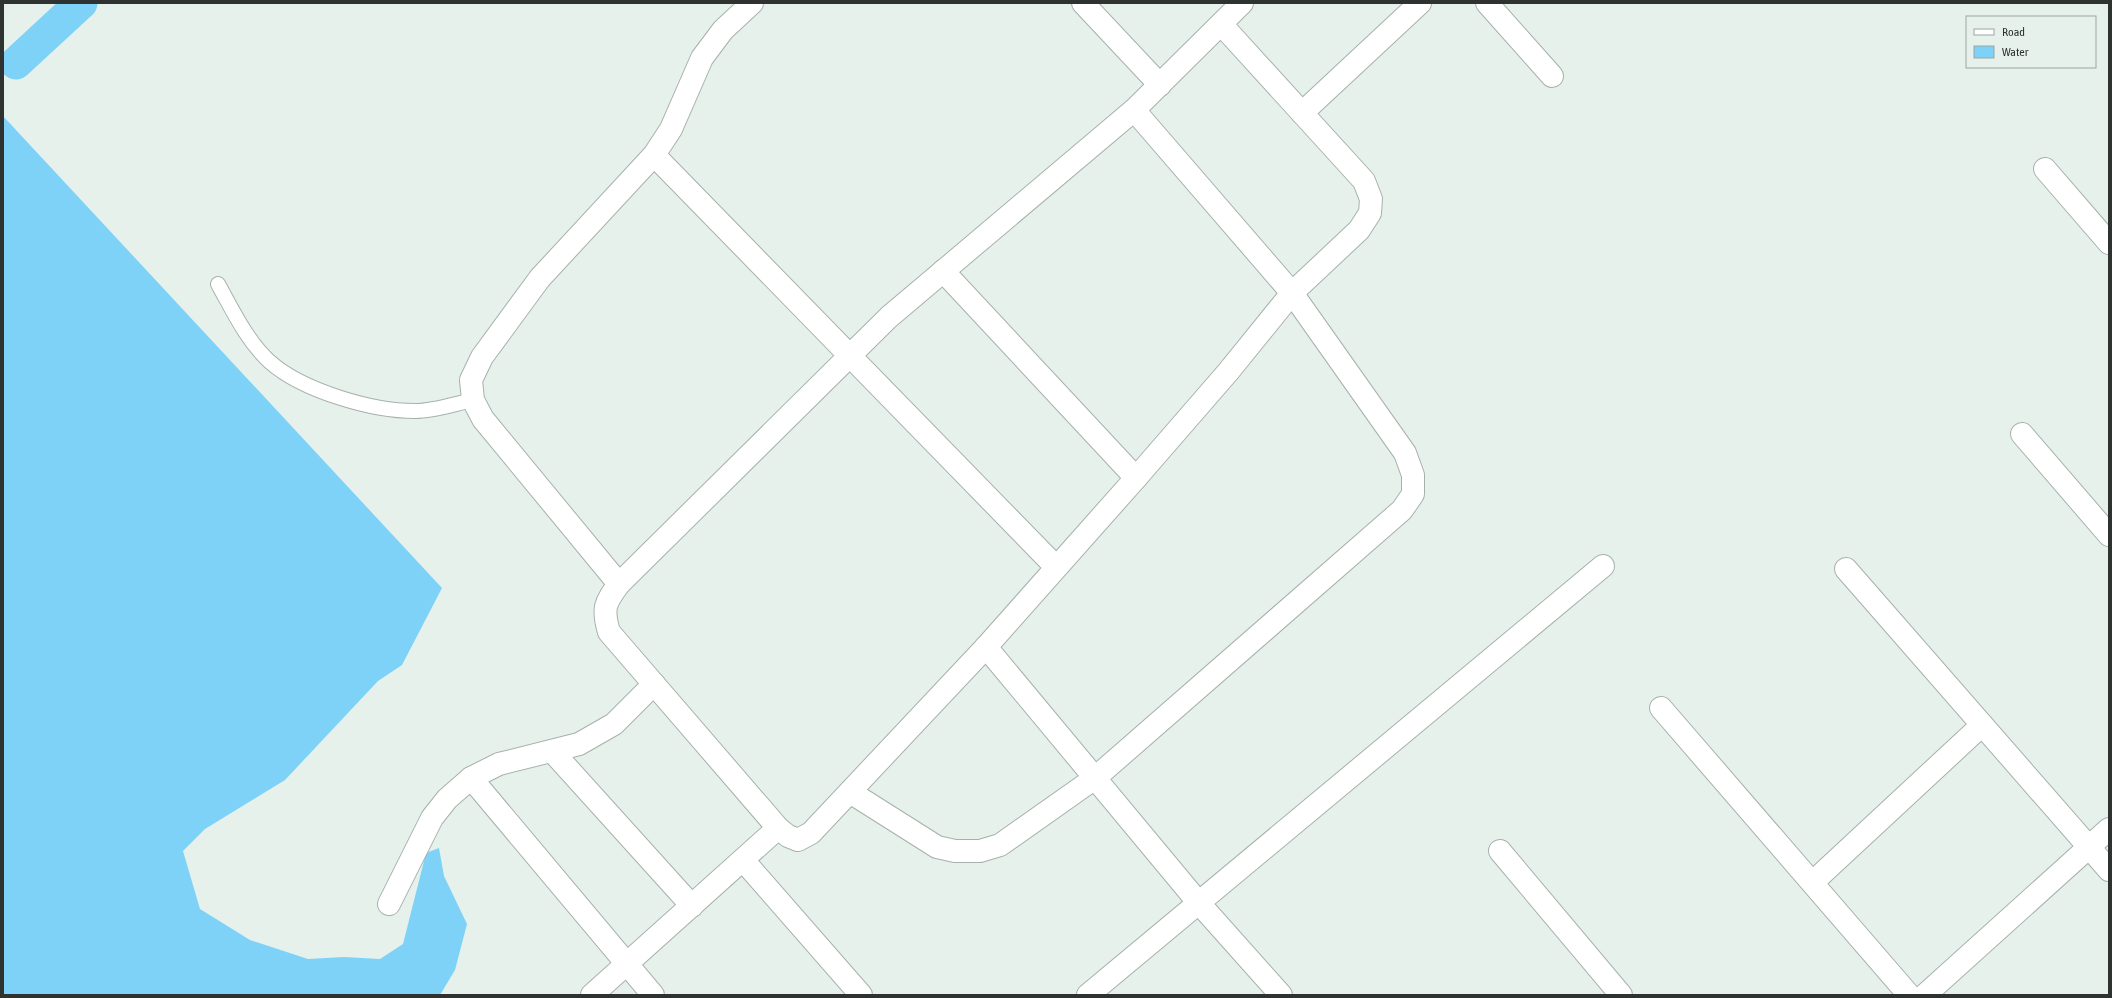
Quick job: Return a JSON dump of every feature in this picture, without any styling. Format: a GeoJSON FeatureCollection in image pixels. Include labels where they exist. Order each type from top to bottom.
{"type":"FeatureCollection","features":[{"type":"Feature","properties":{"kind":"street"},"geometry":{"type":"LineString","coordinates":[[619,584],[483,419],[472,400],[471,380],[482,357],[540,278],[654,155],[671,129],[702,58],[723,30],[752,3]]}},
{"type":"Feature","properties":{"kind":"street"},"geometry":{"type":"LineString","coordinates":[[1083,3],[1160,85]]}},
{"type":"Feature","properties":{"kind":"street"},"geometry":{"type":"LineString","coordinates":[[1221,24],[1364,181],[1371,199],[1370,213],[1359,230],[1292,293],[1228,372],[986,647],[811,833],[798,840],[788,836],[778,828],[609,632],[604,616],[608,600],[619,584],[889,317],[1134,110],[1242,3]]}},
{"type":"Feature","properties":{"kind":"street"},"geometry":{"type":"LineString","coordinates":[[1302,113],[1420,3]]}},
{"type":"Feature","properties":{"kind":"street"},"geometry":{"type":"LineString","coordinates":[[1487,3],[1552,76]]}},
{"type":"Feature","properties":{"kind":"street"},"geometry":{"type":"LineString","coordinates":[[850,792],[937,848],[955,851],[980,851],[1000,845],[1095,778],[1402,510],[1413,494],[1413,475],[1405,453],[1292,293],[1134,110]]}},
{"type":"Feature","properties":{"kind":"street"},"geometry":{"type":"LineString","coordinates":[[654,155],[1056,567]]}},
{"type":"Feature","properties":{"kind":"street"},"geometry":{"type":"LineString","coordinates":[[2045,169],[2109,243]]}},
{"type":"Feature","properties":{"kind":"street"},"geometry":{"type":"LineString","coordinates":[[943,271],[1136,478]]}},
{"type":"Feature","properties":{"kind":"street"},"geometry":{"type":"LineString","coordinates":[[2022,434],[2109,535]]}},
{"type":"Feature","properties":{"kind":"street"},"geometry":{"type":"LineString","coordinates":[[1088,995],[1603,566]]}},
{"type":"Feature","properties":{"kind":"street"},"geometry":{"type":"LineString","coordinates":[[1846,569],[2109,870]]}},
{"type":"Feature","properties":{"kind":"street"},"geometry":{"type":"LineString","coordinates":[[986,647],[1198,902],[1281,995]]}},
{"type":"Feature","properties":{"kind":"street"},"geometry":{"type":"LineString","coordinates":[[389,904],[432,818],[447,799],[471,778],[499,764],[579,744],[614,724],[654,684]]}},
{"type":"Feature","properties":{"kind":"street"},"geometry":{"type":"LineString","coordinates":[[1661,708],[1910,995]]}},
{"type":"Feature","properties":{"kind":"street"},"geometry":{"type":"LineString","coordinates":[[1813,882],[1982,725]]}},
{"type":"Feature","properties":{"kind":"street"},"geometry":{"type":"LineString","coordinates":[[552,751],[692,906]]}},
{"type":"Feature","properties":{"kind":"street"},"geometry":{"type":"LineString","coordinates":[[471,778],[653,995]]}},
{"type":"Feature","properties":{"kind":"street"},"geometry":{"type":"LineString","coordinates":[[592,995],[778,828]]}},
{"type":"Feature","properties":{"kind":"street"},"geometry":{"type":"LineString","coordinates":[[1925,995],[2109,829]]}},
{"type":"Feature","properties":{"kind":"street"},"geometry":{"type":"LineString","coordinates":[[1500,851],[1621,995]]}},
{"type":"Feature","properties":{"kind":"street"},"geometry":{"type":"LineString","coordinates":[[743,860],[852,992]]}},
{"type":"Feature","properties":{"kind":"lane"},"geometry":{"type":"LineString","coordinates":[[218,284],[249,339],[270,362],[300,382],[365,406],[416,411],[472,400]]}},
{"type":"Feature","properties":{"kind":"water"},"geometry":{"type":"Polygon","coordinates":[[[3,116],[442,588],[402,665],[378,681],[285,780],[205,829],[183,851],[200,909],[250,940],[308,959],[344,957],[380,959],[403,944],[426,853],[439,848],[444,876],[467,924],[455,970],[440,995],[3,995],[3,116]]]}},
{"type":"Feature","properties":{"kind":"waterway"},"geometry":{"type":"LineString","coordinates":[[16,63],[81,3]]}}]}
